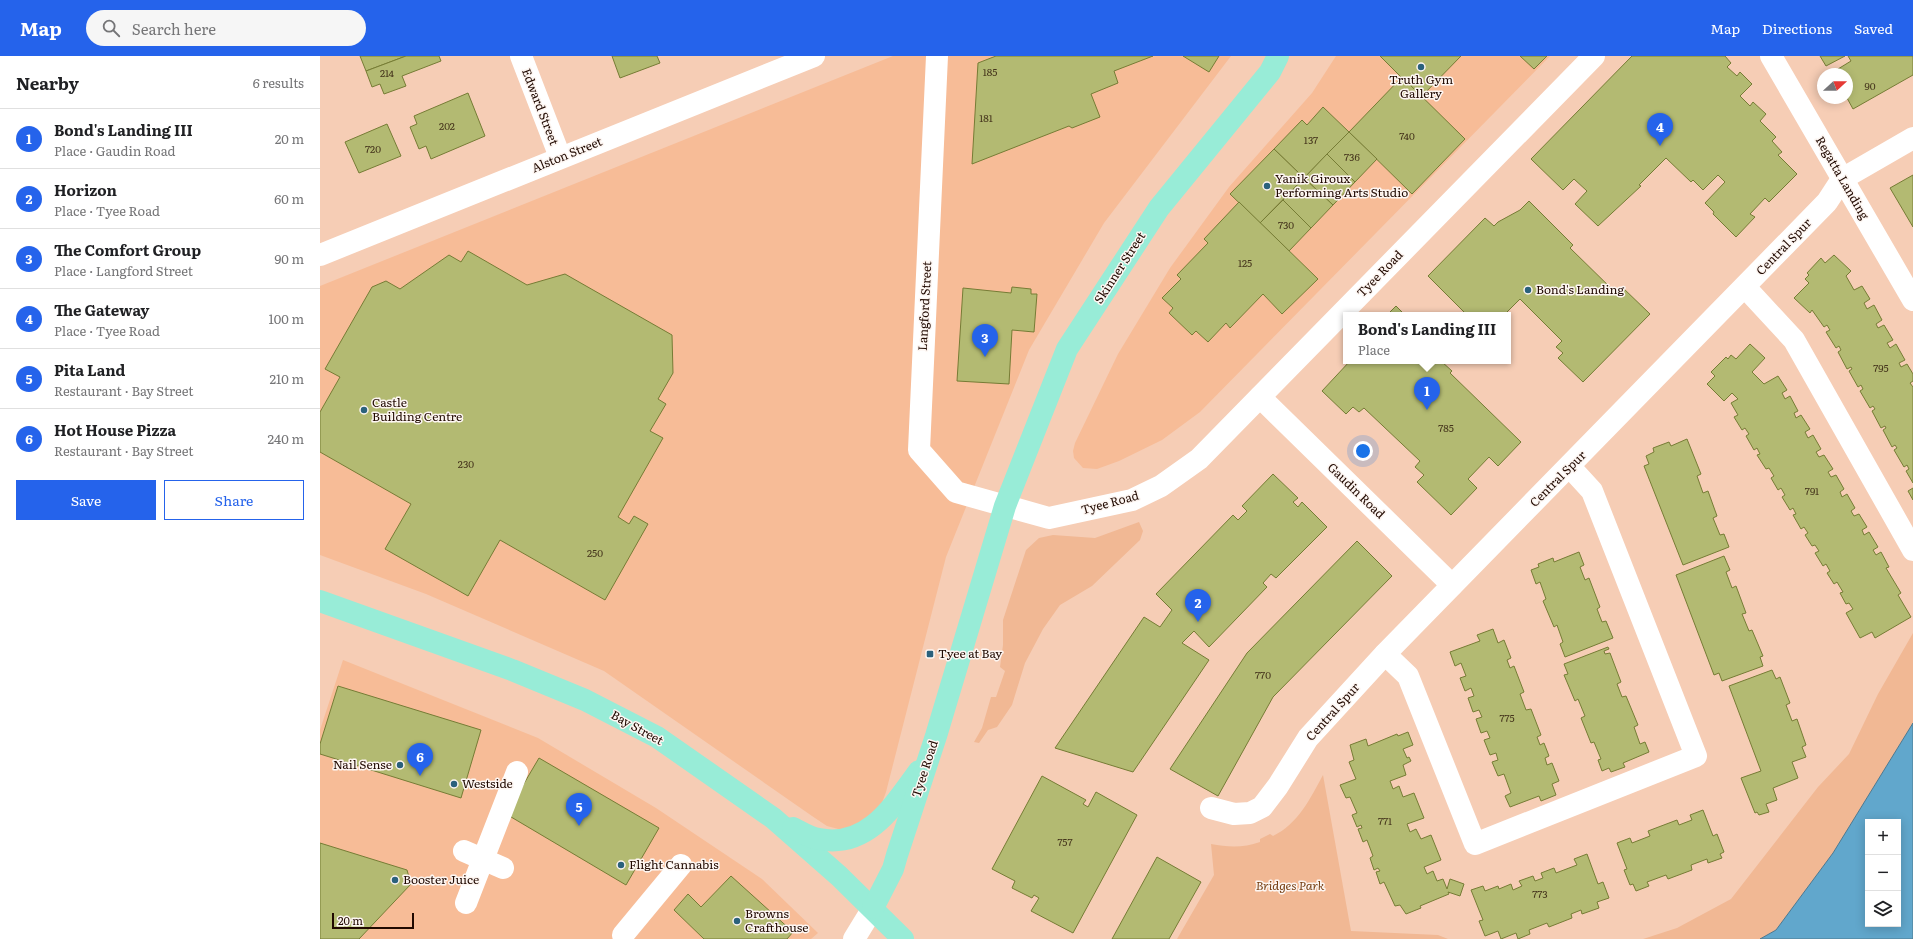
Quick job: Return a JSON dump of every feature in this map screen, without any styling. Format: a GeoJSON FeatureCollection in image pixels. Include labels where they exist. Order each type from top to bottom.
{"type":"FeatureCollection","features":[{"type":"Feature","properties":{"kind":"main road","name":"Skinner Street"},"geometry":{"type":"LineString","coordinates":[[1004,506],[1067,349],[1159,208],[1270,72],[1278,56]]}},
{"type":"Feature","properties":{"kind":"main road","name":"Tyee Road"},"geometry":{"type":"LineString","coordinates":[[873,908],[893,869],[930,755],[1004,506]]}},
{"type":"Feature","properties":{"kind":"main road","name":"Bay Street"},"geometry":{"type":"LineString","coordinates":[[320,601],[512,670],[586,700],[657,737],[773,818],[839,876],[903,939]]}},
{"type":"Feature","properties":{"kind":"main road"},"geometry":{"type":"LineString","coordinates":[[773,818],[817,839],[833,841],[851,837],[869,829],[885,816],[930,755]]}},
{"type":"Feature","properties":{"kind":"street","name":"Edward Street"},"geometry":{"type":"LineString","coordinates":[[521,56],[560,157]]}},
{"type":"Feature","properties":{"kind":"street","name":"Alston Street"},"geometry":{"type":"LineString","coordinates":[[320,255],[560,157],[814,56]]}},
{"type":"Feature","properties":{"kind":"street","name":"Langford Street"},"geometry":{"type":"LineString","coordinates":[[937,56],[919,450],[956,492],[1004,506]]}},
{"type":"Feature","properties":{"kind":"street","name":"Tyee Road"},"geometry":{"type":"LineString","coordinates":[[1343,312],[1594,56]]}},
{"type":"Feature","properties":{"kind":"street","name":"Regatta Landing"},"geometry":{"type":"LineString","coordinates":[[1771,56],[1913,300]]}},
{"type":"Feature","properties":{"kind":"street","name":"Central Spur"},"geometry":{"type":"LineString","coordinates":[[1211,808],[1234,814],[1250,813],[1262,807],[1278,786],[1308,738],[1452,585],[1570,467],[1828,202],[1842,179],[1913,138]]}},
{"type":"Feature","properties":{"kind":"street"},"geometry":{"type":"LineString","coordinates":[[1745,287],[1794,340],[1913,550]]}},
{"type":"Feature","properties":{"kind":"street","name":"Tyee Road"},"geometry":{"type":"LineString","coordinates":[[1004,506],[1048,518],[1132,500],[1161,486],[1199,459],[1343,312]]}},
{"type":"Feature","properties":{"kind":"street","name":"Gaudin Road"},"geometry":{"type":"LineString","coordinates":[[1260,397],[1452,585]]}},
{"type":"Feature","properties":{"kind":"street"},"geometry":{"type":"LineString","coordinates":[[1386,654],[1408,676],[1475,844],[1696,756],[1592,491],[1570,467]]}},
{"type":"Feature","properties":{"kind":"street"},"geometry":{"type":"LineString","coordinates":[[466,903],[473,855],[517,772]]}},
{"type":"Feature","properties":{"kind":"street"},"geometry":{"type":"LineString","coordinates":[[473,855],[504,868]]}},
{"type":"Feature","properties":{"kind":"street"},"geometry":{"type":"LineString","coordinates":[[620,933],[681,865]]}},
{"type":"Feature","properties":{"kind":"street","name":"Tyee Road"},"geometry":{"type":"LineString","coordinates":[[854,939],[873,908]]}},
{"type":"Feature","properties":{"kind":"shaded area"},"geometry":{"type":"Polygon","coordinates":[[[893,56],[1231,56],[1104,223],[1029,350],[946,557],[886,792],[880,808],[870,819],[842,830],[827,826],[812,816],[604,671],[426,594],[320,555],[320,286],[893,56]]]}},
{"type":"Feature","properties":{"kind":"shaded area"},"geometry":{"type":"Polygon","coordinates":[[[1336,56],[1550,56],[1200,412],[1162,440],[1119,461],[1097,469],[1083,468],[1074,458],[1073,451],[1075,443],[1118,354],[1170,268],[1229,187],[1312,93],[1336,56]]]}},
{"type":"Feature","properties":{"kind":"shaded area"},"geometry":{"type":"Polygon","coordinates":[[[343,660],[538,738],[656,808],[762,879],[818,933],[811,939],[320,939],[320,730],[343,660]]]}},
{"type":"Feature","properties":{"kind":"green space"},"geometry":{"type":"Polygon","coordinates":[[[1139,522],[1143,531],[1140,540],[1092,586],[1060,605],[1043,629],[1025,663],[1012,705],[997,727],[988,730],[979,743],[974,742],[982,728],[991,697],[996,697],[1005,671],[1000,667],[1003,645],[1003,620],[1026,550],[1039,538],[1053,535],[1095,538],[1139,522]]]}},
{"type":"Feature","properties":{"kind":"green space"},"geometry":{"type":"Polygon","coordinates":[[[1913,633],[1913,723],[1833,853],[1776,930],[1760,939],[1643,939],[1677,928],[1731,899],[1818,787],[1849,754],[1878,694],[1913,633]]]}},
{"type":"Feature","properties":{"kind":"green space","name":"Bridges Park"},"geometry":{"type":"Polygon","coordinates":[[[1323,775],[1351,931],[1438,935],[1448,939],[1177,939],[1214,875],[1211,844],[1229,846],[1248,845],[1260,842],[1260,839],[1270,834],[1273,836],[1282,831],[1290,825],[1302,810],[1323,775]]]}},
{"type":"Feature","properties":{"kind":"water"},"geometry":{"type":"Polygon","coordinates":[[[1913,723],[1913,939],[1760,939],[1776,930],[1833,853],[1913,723]]]}},
{"type":"Feature","properties":{"kind":"building"},"geometry":{"type":"Polygon","coordinates":[[[360,56],[406,56],[366,71],[360,56]]]}},
{"type":"Feature","properties":{"kind":"building"},"geometry":{"type":"Polygon","coordinates":[[[406,56],[439,56],[441,61],[402,76],[406,86],[384,94],[380,84],[372,87],[366,71],[406,56]]]}},
{"type":"Feature","properties":{"kind":"building"},"geometry":{"type":"Polygon","coordinates":[[[612,56],[657,56],[660,63],[620,78],[612,56]]]}},
{"type":"Feature","properties":{"kind":"building"},"geometry":{"type":"Polygon","coordinates":[[[996,56],[1153,56],[1114,71],[1118,83],[1091,94],[1100,117],[1072,128],[1069,126],[972,164],[978,63],[996,56]]]}},
{"type":"Feature","properties":{"kind":"building"},"geometry":{"type":"Polygon","coordinates":[[[1183,56],[1219,56],[1209,72],[1183,56]]]}},
{"type":"Feature","properties":{"kind":"building","name":"Truth Gym Gallery"},"geometry":{"type":"Polygon","coordinates":[[[1380,56],[1461,56],[1421,97],[1380,56]]]}},
{"type":"Feature","properties":{"kind":"building"},"geometry":{"type":"Polygon","coordinates":[[[1520,56],[1547,56],[1534,69],[1520,56]]]}},
{"type":"Feature","properties":{"kind":"building"},"geometry":{"type":"Polygon","coordinates":[[[1632,56],[1725,56],[1731,63],[1727,67],[1737,76],[1740,72],[1752,84],[1740,96],[1750,106],[1753,102],[1766,114],[1760,121],[1776,137],[1772,141],[1782,152],[1778,155],[1797,174],[1769,202],[1765,198],[1750,214],[1755,217],[1736,237],[1713,214],[1714,212],[1705,203],[1725,182],[1718,175],[1703,190],[1693,180],[1691,182],[1666,158],[1639,185],[1641,186],[1598,226],[1575,204],[1587,191],[1574,179],[1563,190],[1531,159],[1632,56]]]}},
{"type":"Feature","properties":{"kind":"building"},"geometry":{"type":"Polygon","coordinates":[[[1820,56],[1845,56],[1826,66],[1820,56]]]}},
{"type":"Feature","properties":{"kind":"building"},"geometry":{"type":"Polygon","coordinates":[[[1848,56],[1913,56],[1913,75],[1853,109],[1850,104],[1853,104],[1853,68],[1840,68],[1851,61],[1848,56]]]}},
{"type":"Feature","properties":{"kind":"building"},"geometry":{"type":"Polygon","coordinates":[[[1402,77],[1465,139],[1412,194],[1349,132],[1402,77]]]}},
{"type":"Feature","properties":{"kind":"building"},"geometry":{"type":"Polygon","coordinates":[[[468,93],[485,136],[431,159],[426,146],[419,149],[410,127],[417,124],[414,116],[468,93]]]}},
{"type":"Feature","properties":{"kind":"building"},"geometry":{"type":"Polygon","coordinates":[[[1323,107],[1349,132],[1304,178],[1274,149],[1302,120],[1307,125],[1323,107]]]}},
{"type":"Feature","properties":{"kind":"building"},"geometry":{"type":"Polygon","coordinates":[[[387,124],[401,156],[359,173],[345,142],[387,124]]]}},
{"type":"Feature","properties":{"kind":"building"},"geometry":{"type":"Polygon","coordinates":[[[1349,132],[1377,159],[1355,182],[1327,154],[1349,132]]]}},
{"type":"Feature","properties":{"kind":"building","name":"Yanik Giroux Performing Arts Studio"},"geometry":{"type":"Polygon","coordinates":[[[1274,149],[1304,178],[1260,223],[1230,194],[1274,149]]]}},
{"type":"Feature","properties":{"kind":"building"},"geometry":{"type":"Polygon","coordinates":[[[1327,154],[1355,182],[1333,205],[1304,178],[1327,154]]]}},
{"type":"Feature","properties":{"kind":"building"},"geometry":{"type":"Polygon","coordinates":[[[1913,175],[1913,227],[1890,188],[1913,175]]]}},
{"type":"Feature","properties":{"kind":"building"},"geometry":{"type":"Polygon","coordinates":[[[1304,178],[1333,205],[1311,228],[1283,200],[1304,178]]]}},
{"type":"Feature","properties":{"kind":"building"},"geometry":{"type":"Polygon","coordinates":[[[1283,200],[1311,228],[1289,251],[1260,223],[1283,200]]]}},
{"type":"Feature","properties":{"kind":"building","name":"Bond's Landing"},"geometry":{"type":"Polygon","coordinates":[[[1529,201],[1573,245],[1570,248],[1616,293],[1622,287],[1650,314],[1583,382],[1558,358],[1563,353],[1556,347],[1562,341],[1520,299],[1507,312],[1464,312],[1428,276],[1485,218],[1494,226],[1498,222],[1520,210],[1529,201]]]}},
{"type":"Feature","properties":{"kind":"building"},"geometry":{"type":"Polygon","coordinates":[[[1239,202],[1318,279],[1282,314],[1263,294],[1230,328],[1226,323],[1208,342],[1196,331],[1192,335],[1169,313],[1173,308],[1162,298],[1181,279],[1177,275],[1208,243],[1204,239],[1239,202]]]}},
{"type":"Feature","properties":{"kind":"building"},"geometry":{"type":"Polygon","coordinates":[[[468,251],[527,285],[565,274],[672,335],[673,373],[658,399],[666,404],[650,431],[663,438],[618,517],[629,524],[634,516],[648,524],[605,600],[500,540],[468,596],[385,549],[411,504],[320,452],[320,412],[340,377],[325,369],[372,287],[386,281],[400,289],[449,255],[461,262],[468,251]]]}},
{"type":"Feature","properties":{"kind":"building"},"geometry":{"type":"Polygon","coordinates":[[[1834,255],[1851,271],[1846,276],[1854,290],[1862,286],[1870,299],[1864,303],[1867,309],[1874,305],[1882,320],[1876,324],[1878,328],[1884,325],[1893,340],[1887,343],[1890,348],[1896,344],[1905,360],[1899,363],[1901,367],[1907,364],[1913,374],[1913,381],[1910,383],[1913,387],[1913,483],[1906,471],[1909,469],[1907,465],[1904,467],[1894,450],[1897,448],[1895,445],[1892,447],[1883,430],[1886,428],[1885,426],[1881,428],[1872,411],[1875,409],[1873,406],[1870,408],[1860,391],[1863,389],[1861,385],[1858,387],[1849,371],[1852,369],[1851,367],[1847,369],[1838,352],[1841,350],[1839,346],[1836,348],[1826,332],[1830,330],[1827,325],[1824,327],[1812,310],[1810,313],[1794,298],[1809,283],[1805,279],[1809,275],[1807,273],[1821,258],[1825,263],[1834,255]]]}},
{"type":"Feature","properties":{"kind":"building"},"geometry":{"type":"Polygon","coordinates":[[[1012,287],[1031,289],[1031,294],[1037,294],[1034,332],[1012,330],[1009,384],[957,381],[963,288],[1011,293],[1012,287]]]}},
{"type":"Feature","properties":{"kind":"building"},"geometry":{"type":"Polygon","coordinates":[[[1396,306],[1402,312],[1390,312],[1396,306]]]}},
{"type":"Feature","properties":{"kind":"building"},"geometry":{"type":"Polygon","coordinates":[[[1750,344],[1765,358],[1752,372],[1764,384],[1778,376],[1787,390],[1782,393],[1785,399],[1790,396],[1798,411],[1794,413],[1796,418],[1801,415],[1810,429],[1805,432],[1808,438],[1813,435],[1821,449],[1816,452],[1819,457],[1824,455],[1833,469],[1828,472],[1831,477],[1836,475],[1844,489],[1840,492],[1842,497],[1847,494],[1855,508],[1851,511],[1854,516],[1859,514],[1867,527],[1862,530],[1864,535],[1869,532],[1878,547],[1873,550],[1876,555],[1881,552],[1889,567],[1886,568],[1901,593],[1898,595],[1911,617],[1875,638],[1872,632],[1860,638],[1846,613],[1853,609],[1849,603],[1846,604],[1840,593],[1843,592],[1837,582],[1834,584],[1827,573],[1830,571],[1826,564],[1823,566],[1815,553],[1819,551],[1815,545],[1812,546],[1805,535],[1808,533],[1804,527],[1801,529],[1793,515],[1796,514],[1793,508],[1790,510],[1782,497],[1785,495],[1781,488],[1778,490],[1771,478],[1774,476],[1769,468],[1766,469],[1757,455],[1760,454],[1757,448],[1754,450],[1746,436],[1749,434],[1745,428],[1742,430],[1734,417],[1738,415],[1731,403],[1738,399],[1732,393],[1724,401],[1707,384],[1715,376],[1711,372],[1726,357],[1728,359],[1731,355],[1736,359],[1750,344]]]}},
{"type":"Feature","properties":{"kind":"building"},"geometry":{"type":"Polygon","coordinates":[[[1347,364],[1444,364],[1452,371],[1450,373],[1521,442],[1498,466],[1489,457],[1468,479],[1477,488],[1451,515],[1417,482],[1424,475],[1415,467],[1420,461],[1364,408],[1359,412],[1353,407],[1346,414],[1322,391],[1347,364]]]}},
{"type":"Feature","properties":{"kind":"building"},"geometry":{"type":"Polygon","coordinates":[[[1687,439],[1701,474],[1697,476],[1703,493],[1708,491],[1717,516],[1713,518],[1720,535],[1724,534],[1729,547],[1683,565],[1644,466],[1649,464],[1646,456],[1654,452],[1653,448],[1669,442],[1671,446],[1687,439]]]}},
{"type":"Feature","properties":{"kind":"building"},"geometry":{"type":"Polygon","coordinates":[[[1273,474],[1298,498],[1293,502],[1298,507],[1302,502],[1327,527],[1276,578],[1271,574],[1263,583],[1267,587],[1209,647],[1194,631],[1182,643],[1209,660],[1133,772],[1055,748],[1144,617],[1160,627],[1172,610],[1156,594],[1233,515],[1238,520],[1247,511],[1242,506],[1273,474]]]}},
{"type":"Feature","properties":{"kind":"building"},"geometry":{"type":"Polygon","coordinates":[[[1913,488],[1913,500],[1908,491],[1913,488]]]}},
{"type":"Feature","properties":{"kind":"building"},"geometry":{"type":"Polygon","coordinates":[[[1357,541],[1392,576],[1273,697],[1218,796],[1170,769],[1247,653],[1357,541]]]}},
{"type":"Feature","properties":{"kind":"building"},"geometry":{"type":"Polygon","coordinates":[[[1579,552],[1584,565],[1580,567],[1585,580],[1589,578],[1600,607],[1597,609],[1602,622],[1606,621],[1613,638],[1565,657],[1560,644],[1563,642],[1557,625],[1554,627],[1543,601],[1546,599],[1540,582],[1536,584],[1531,570],[1539,567],[1538,564],[1553,558],[1554,562],[1579,552]]]}},
{"type":"Feature","properties":{"kind":"building"},"geometry":{"type":"Polygon","coordinates":[[[1724,556],[1730,570],[1726,572],[1732,588],[1736,586],[1746,613],[1742,614],[1749,631],[1752,630],[1763,656],[1760,657],[1763,666],[1722,681],[1719,673],[1714,675],[1676,575],[1724,556]]]}},
{"type":"Feature","properties":{"kind":"building"},"geometry":{"type":"Polygon","coordinates":[[[1493,629],[1498,643],[1504,640],[1511,658],[1507,660],[1510,668],[1514,666],[1524,692],[1520,694],[1526,710],[1531,709],[1541,735],[1537,737],[1540,745],[1544,743],[1549,756],[1545,758],[1547,765],[1552,763],[1559,781],[1552,784],[1556,795],[1541,801],[1539,796],[1510,807],[1505,796],[1511,793],[1504,774],[1498,776],[1492,762],[1498,760],[1496,753],[1490,755],[1484,740],[1490,738],[1487,731],[1481,733],[1476,719],[1482,717],[1479,710],[1473,712],[1468,698],[1474,696],[1471,688],[1465,691],[1460,678],[1466,676],[1461,663],[1455,666],[1450,652],[1480,641],[1477,635],[1493,629]]]}},
{"type":"Feature","properties":{"kind":"building"},"geometry":{"type":"Polygon","coordinates":[[[1608,647],[1609,649],[1604,651],[1605,654],[1610,653],[1621,682],[1617,684],[1622,697],[1626,696],[1638,725],[1634,727],[1640,744],[1645,742],[1649,752],[1623,763],[1625,767],[1611,772],[1609,768],[1602,771],[1598,760],[1601,759],[1594,742],[1591,743],[1581,718],[1585,716],[1578,699],[1575,701],[1564,675],[1568,674],[1564,664],[1608,647]]]}},
{"type":"Feature","properties":{"kind":"building"},"geometry":{"type":"Polygon","coordinates":[[[1772,670],[1776,679],[1780,677],[1790,703],[1786,705],[1792,721],[1797,719],[1806,745],[1802,747],[1806,757],[1792,762],[1798,778],[1773,788],[1777,800],[1766,804],[1769,812],[1759,815],[1757,812],[1755,813],[1741,778],[1761,771],[1729,686],[1772,670]]]}},
{"type":"Feature","properties":{"kind":"building"},"geometry":{"type":"Polygon","coordinates":[[[338,686],[481,730],[461,798],[320,754],[320,744],[338,686]]]}},
{"type":"Feature","properties":{"kind":"building"},"geometry":{"type":"Polygon","coordinates":[[[1408,732],[1413,745],[1403,749],[1407,758],[1409,757],[1411,761],[1403,765],[1406,775],[1390,781],[1393,789],[1399,786],[1403,797],[1414,793],[1424,818],[1407,824],[1410,832],[1416,829],[1421,839],[1431,835],[1441,860],[1424,867],[1427,874],[1433,871],[1437,881],[1443,879],[1447,889],[1450,879],[1464,884],[1460,896],[1448,892],[1449,894],[1420,906],[1421,908],[1406,914],[1400,905],[1395,906],[1384,882],[1380,884],[1376,872],[1380,871],[1378,868],[1374,870],[1370,858],[1373,856],[1367,840],[1363,842],[1358,829],[1362,828],[1361,825],[1357,827],[1352,815],[1357,813],[1350,797],[1346,798],[1340,785],[1356,779],[1349,762],[1354,760],[1350,745],[1366,739],[1368,746],[1397,734],[1398,736],[1408,732]]]}},
{"type":"Feature","properties":{"kind":"building"},"geometry":{"type":"Polygon","coordinates":[[[539,758],[659,828],[626,885],[506,814],[539,758]]]}},
{"type":"Feature","properties":{"kind":"building"},"geometry":{"type":"Polygon","coordinates":[[[1042,776],[1086,800],[1083,804],[1088,807],[1096,792],[1137,815],[1073,933],[1031,911],[1039,898],[1034,895],[1032,898],[1012,888],[1015,881],[992,869],[1042,776]]]}},
{"type":"Feature","properties":{"kind":"building"},"geometry":{"type":"Polygon","coordinates":[[[1703,810],[1713,836],[1717,834],[1724,852],[1720,854],[1722,858],[1708,863],[1707,859],[1691,865],[1692,870],[1668,879],[1666,875],[1647,882],[1649,886],[1636,891],[1633,884],[1630,885],[1624,870],[1627,869],[1617,843],[1630,838],[1632,843],[1650,836],[1648,831],[1677,820],[1679,825],[1692,820],[1690,815],[1703,810]]]}},
{"type":"Feature","properties":{"kind":"building"},"geometry":{"type":"Polygon","coordinates":[[[320,843],[407,870],[411,884],[359,939],[320,939],[320,843]]]}},
{"type":"Feature","properties":{"kind":"building"},"geometry":{"type":"Polygon","coordinates":[[[1587,854],[1598,884],[1603,882],[1609,898],[1597,902],[1599,908],[1582,914],[1581,910],[1571,914],[1572,918],[1549,927],[1547,923],[1529,930],[1530,934],[1518,939],[1516,933],[1501,939],[1498,931],[1485,936],[1479,921],[1483,920],[1471,890],[1483,886],[1485,891],[1498,886],[1499,889],[1511,884],[1513,890],[1522,886],[1519,881],[1533,876],[1535,881],[1543,878],[1541,873],[1554,868],[1556,873],[1577,865],[1574,859],[1587,854]]]}},
{"type":"Feature","properties":{"kind":"building"},"geometry":{"type":"Polygon","coordinates":[[[1157,857],[1201,882],[1169,939],[1112,939],[1157,857]]]}},
{"type":"Feature","properties":{"kind":"building"},"geometry":{"type":"Polygon","coordinates":[[[731,876],[793,932],[787,939],[704,939],[674,910],[688,894],[701,907],[731,876]]]}},
{"type":"Feature","properties":{"kind":"place","name":"Truth Gym Gallery"},"geometry":{"type":"Point","coordinates":[1421,67]}},
{"type":"Feature","properties":{"kind":"place","name":"The Gateway"},"geometry":{"type":"Point","coordinates":[1660,146]}},
{"type":"Feature","properties":{"kind":"place","name":"Yanik Giroux Performing Arts Studio"},"geometry":{"type":"Point","coordinates":[1267,186]}},
{"type":"Feature","properties":{"kind":"place","name":"Bond's Landing"},"geometry":{"type":"Point","coordinates":[1528,290]}},
{"type":"Feature","properties":{"kind":"place","name":"The Comfort Group"},"geometry":{"type":"Point","coordinates":[985,357]}},
{"type":"Feature","properties":{"kind":"place","name":"Castle Building Centre"},"geometry":{"type":"Point","coordinates":[364,410]}},
{"type":"Feature","properties":{"kind":"place","name":"Bond's Landing III"},"geometry":{"type":"Point","coordinates":[1427,410]}},
{"type":"Feature","properties":{"kind":"place","name":"Horizon"},"geometry":{"type":"Point","coordinates":[1198,622]}},
{"type":"Feature","properties":{"kind":"place","name":"Tyee at Bay"},"geometry":{"type":"Point","coordinates":[930,654]}},
{"type":"Feature","properties":{"kind":"place","name":"Nail Sense"},"geometry":{"type":"Point","coordinates":[400,765]}},
{"type":"Feature","properties":{"kind":"place","name":"Hot House Pizza"},"geometry":{"type":"Point","coordinates":[420,776]}},
{"type":"Feature","properties":{"kind":"place","name":"Westside"},"geometry":{"type":"Point","coordinates":[454,784]}},
{"type":"Feature","properties":{"kind":"place","name":"Pita Land"},"geometry":{"type":"Point","coordinates":[579,826]}},
{"type":"Feature","properties":{"kind":"place","name":"Flight Cannabis"},"geometry":{"type":"Point","coordinates":[621,865]}},
{"type":"Feature","properties":{"kind":"place","name":"Booster Juice"},"geometry":{"type":"Point","coordinates":[395,880]}},
{"type":"Feature","properties":{"kind":"place","name":"Browns Crafthouse"},"geometry":{"type":"Point","coordinates":[737,921]}}]}
